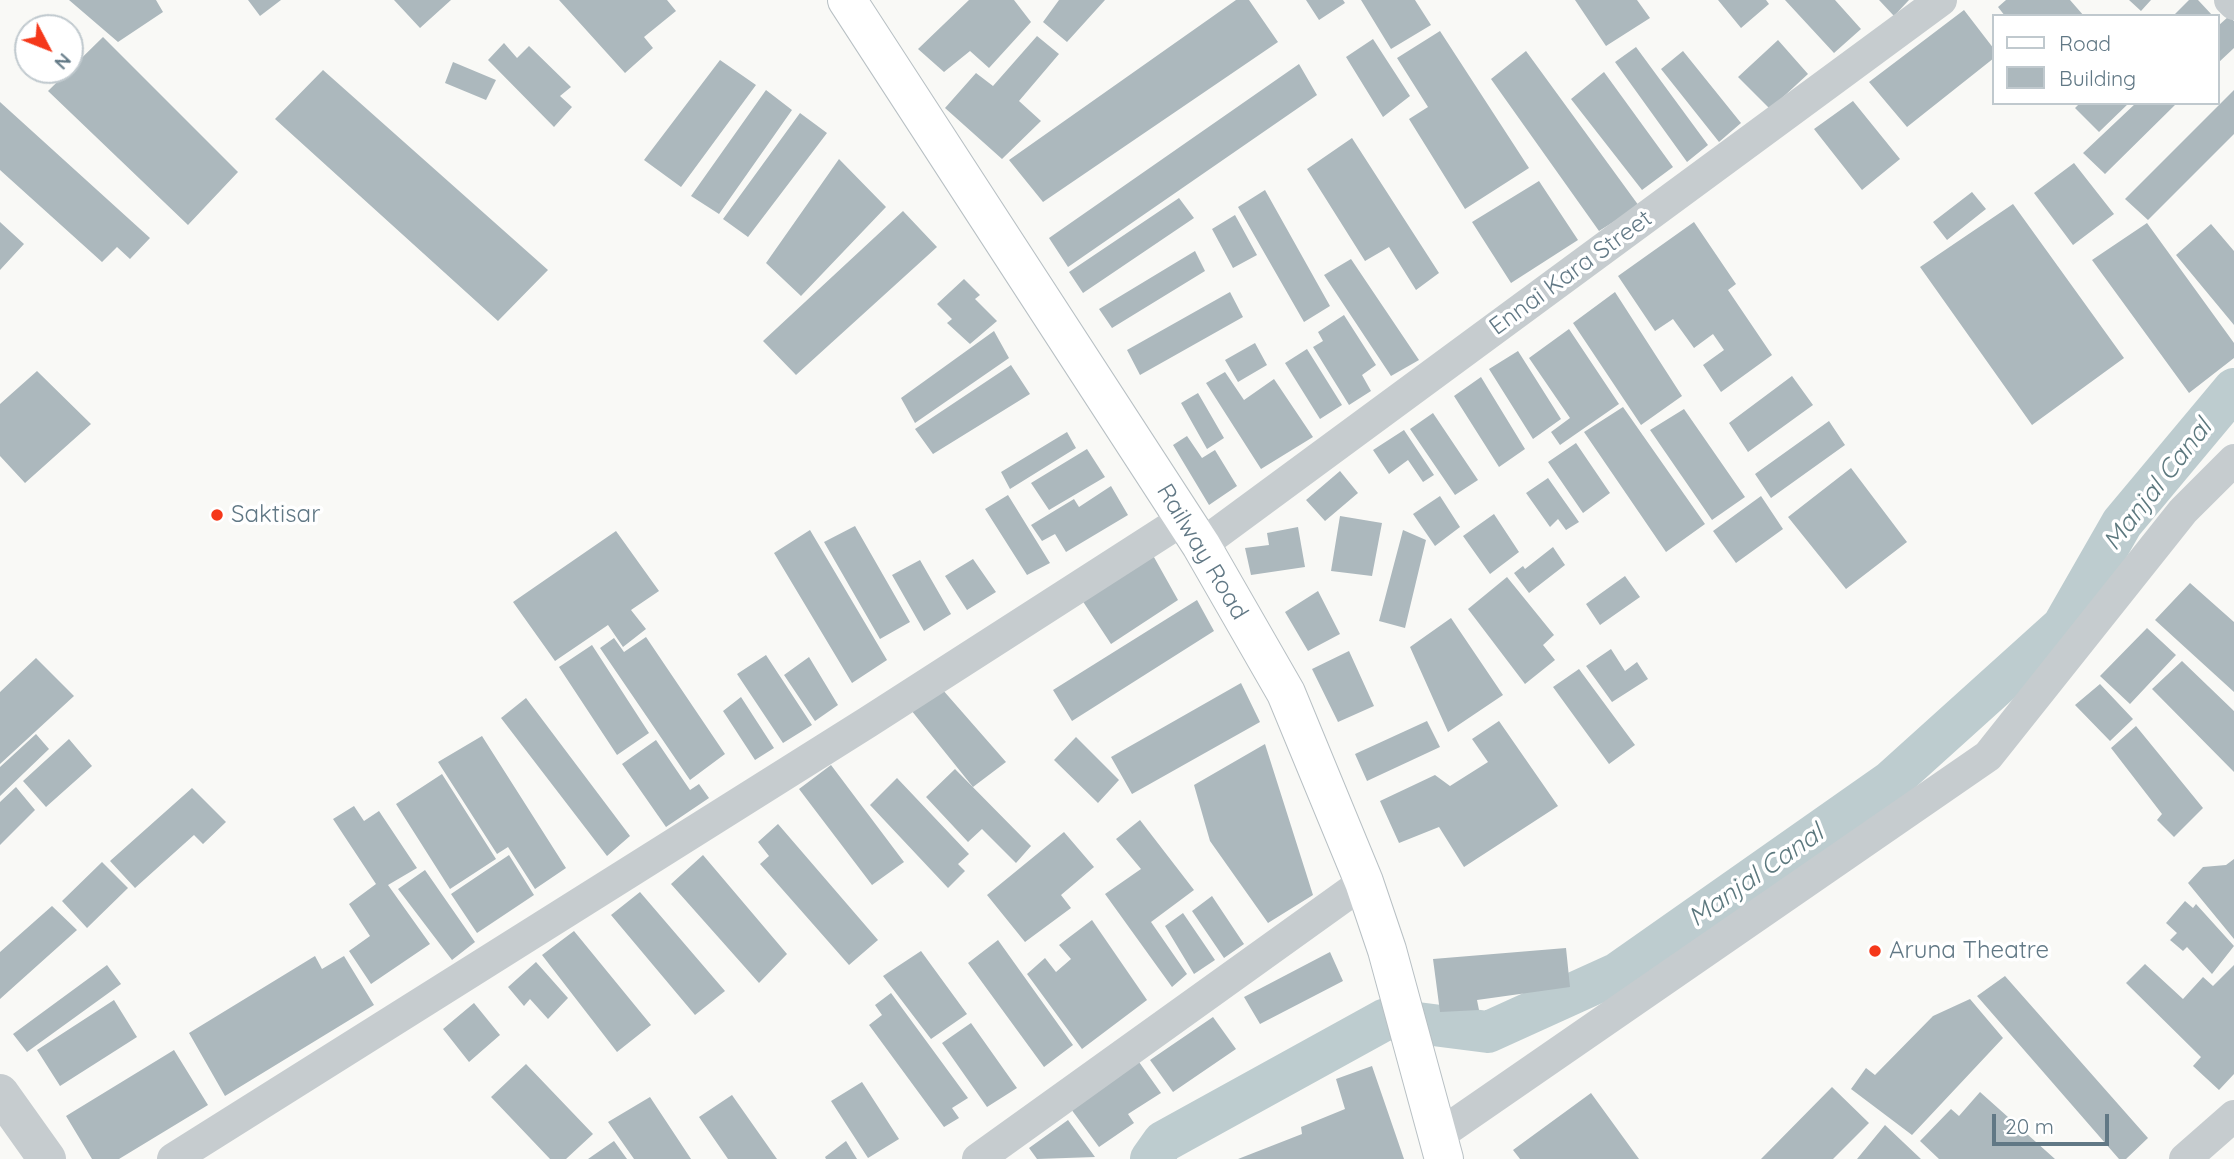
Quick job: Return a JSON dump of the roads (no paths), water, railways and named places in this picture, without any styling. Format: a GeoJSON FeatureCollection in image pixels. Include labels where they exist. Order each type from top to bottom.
{"type":"FeatureCollection","features":[{"type":"Feature","properties":{"kind":"main road","name":"Railway Road"},"geometry":{"type":"LineString","coordinates":[[847,0],[1192,532],[1286,694],[1364,882],[1387,950],[1428,1093],[1440,1148]]}},
{"type":"Feature","properties":{"kind":"street","name":"Ennai Kara Street"},"geometry":{"type":"LineString","coordinates":[[173,1159],[868,722],[1192,532],[1941,0]]}},
{"type":"Feature","properties":{"kind":"street"},"geometry":{"type":"LineString","coordinates":[[2230,0],[2234,4]]}},
{"type":"Feature","properties":{"kind":"street"},"geometry":{"type":"LineString","coordinates":[[1440,1148],[1988,756],[2183,511],[2234,460]]}},
{"type":"Feature","properties":{"kind":"street"},"geometry":{"type":"LineString","coordinates":[[978,1159],[1364,882]]}},
{"type":"Feature","properties":{"kind":"street"},"geometry":{"type":"LineString","coordinates":[[0,1093],[47,1159]]}},
{"type":"Feature","properties":{"kind":"street"},"geometry":{"type":"LineString","coordinates":[[2185,1159],[2234,1116]]}},
{"type":"Feature","properties":{"kind":"waterway","name":"Manjal Canal"},"geometry":{"type":"LineString","coordinates":[[1151,1159],[1163,1142],[1386,1019],[1488,1032],[1618,973],[1890,782],[2063,626],[2122,523],[2234,389]]}},
{"type":"Feature","properties":{"kind":"place","name":"Saktisar"},"geometry":{"type":"Point","coordinates":[217,515]}},
{"type":"Feature","properties":{"kind":"place","name":"Aruna Theatre"},"geometry":{"type":"Point","coordinates":[1875,951]}}]}
